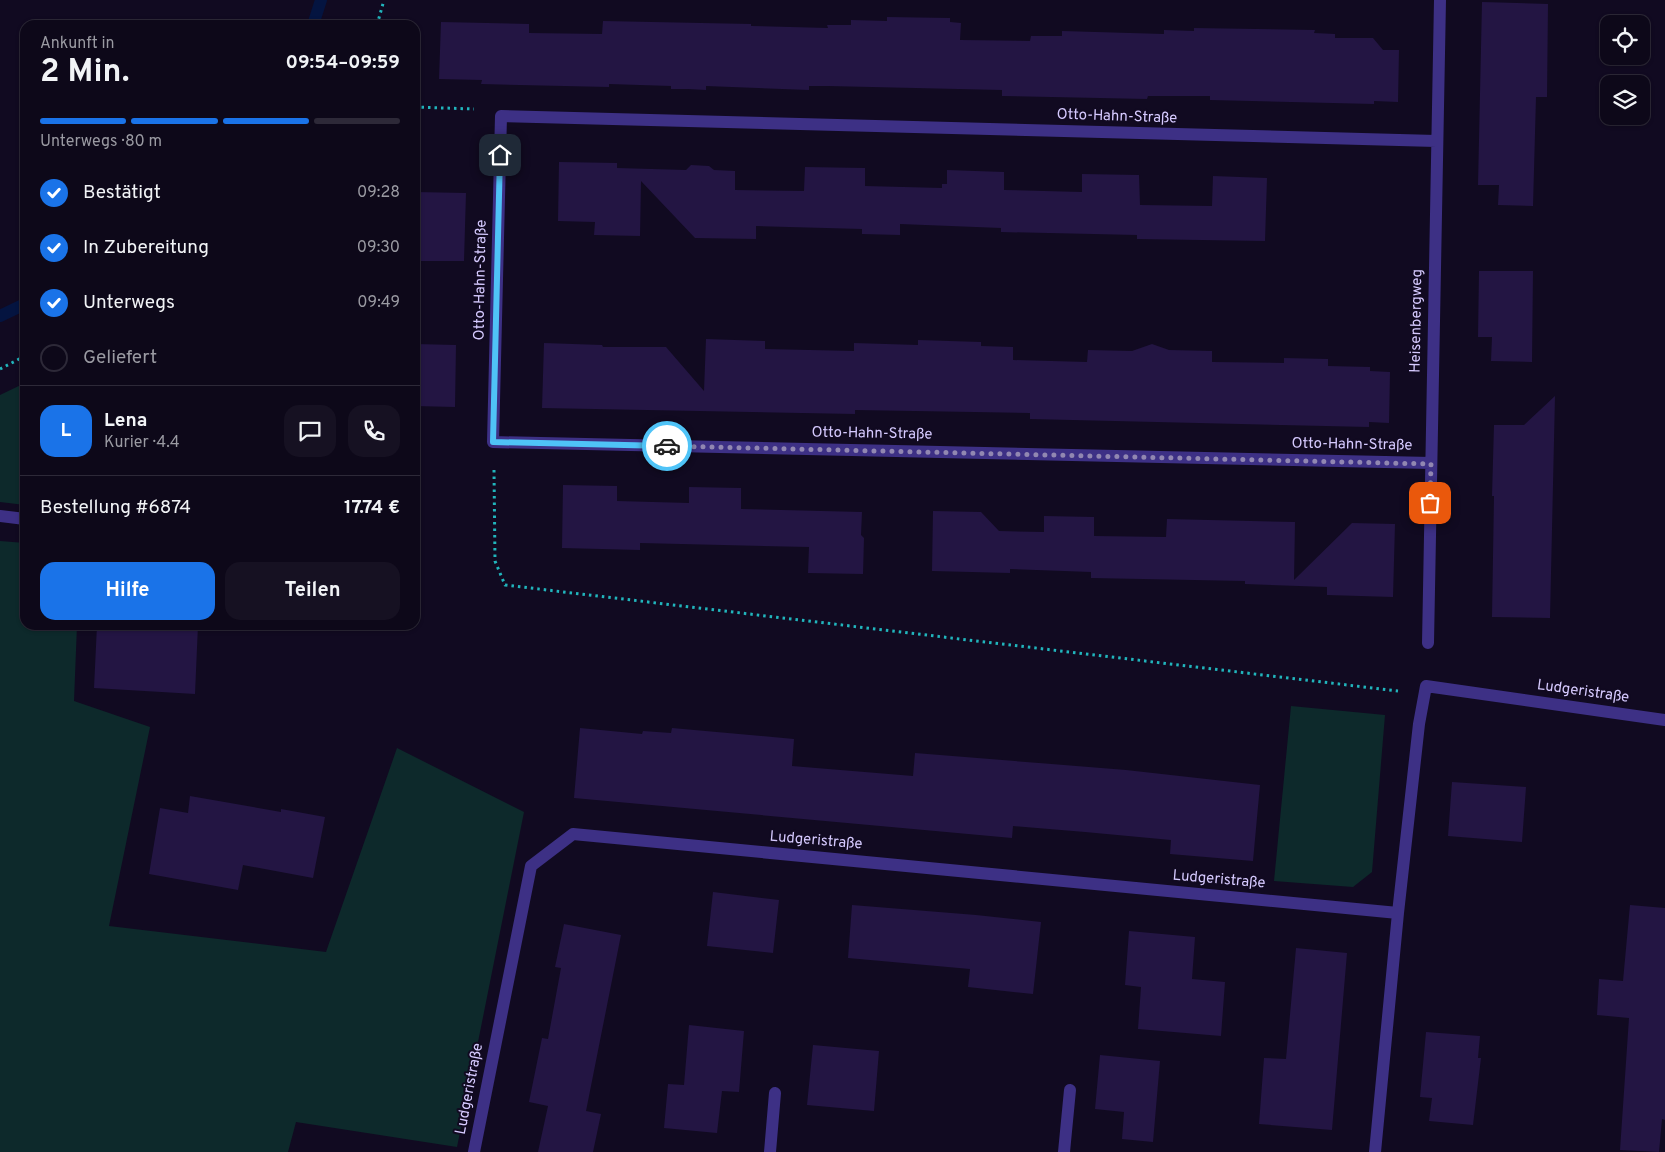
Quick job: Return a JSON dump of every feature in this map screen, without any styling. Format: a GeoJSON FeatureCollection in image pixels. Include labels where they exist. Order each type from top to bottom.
{"type":"FeatureCollection","features":[{"type":"Feature","properties":{"kind":"street","name":"Heisenbergweg"},"geometry":{"type":"LineString","coordinates":[[1428,643],[1440,0]]}},
{"type":"Feature","properties":{"kind":"street","name":"Otto-Hahn-Straße"},"geometry":{"type":"LineString","coordinates":[[1431,464],[493,442],[501,116],[1436,141]]}},
{"type":"Feature","properties":{"kind":"street"},"geometry":{"type":"LineString","coordinates":[[0,516],[20,518]]}},
{"type":"Feature","properties":{"kind":"street","name":"Ludgeristraße"},"geometry":{"type":"LineString","coordinates":[[1426,686],[1665,720]]}},
{"type":"Feature","properties":{"kind":"street"},"geometry":{"type":"LineString","coordinates":[[1375,1152],[1398,913],[1419,724],[1426,686]]}},
{"type":"Feature","properties":{"kind":"street","name":"Ludgeristraße"},"geometry":{"type":"LineString","coordinates":[[474,1152],[531,866],[574,834],[1398,913]]}},
{"type":"Feature","properties":{"kind":"street"},"geometry":{"type":"LineString","coordinates":[[1064,1152],[1070,1090]]}},
{"type":"Feature","properties":{"kind":"street"},"geometry":{"type":"LineString","coordinates":[[770,1152],[775,1093]]}},
{"type":"Feature","properties":{"kind":"path"},"geometry":{"type":"LineString","coordinates":[[378,20],[384,0]]}},
{"type":"Feature","properties":{"kind":"path"},"geometry":{"type":"LineString","coordinates":[[420,107],[480,109],[501,116]]}},
{"type":"Feature","properties":{"kind":"path"},"geometry":{"type":"LineString","coordinates":[[0,369],[20,359]]}},
{"type":"Feature","properties":{"kind":"path"},"geometry":{"type":"LineString","coordinates":[[493,442],[495,561],[505,585],[1408,692],[1426,686]]}},
{"type":"Feature","properties":{"kind":"green space"},"geometry":{"type":"Polygon","coordinates":[[[20,385],[20,504],[0,502],[0,395],[20,385]]]}},
{"type":"Feature","properties":{"kind":"green space"},"geometry":{"type":"Polygon","coordinates":[[[0,541],[20,543],[20,630],[77,630],[74,701],[150,727],[109,926],[326,952],[397,748],[524,812],[457,1147],[296,1122],[288,1152],[0,1152],[0,541]]]}},
{"type":"Feature","properties":{"kind":"green space"},"geometry":{"type":"Polygon","coordinates":[[[1291,706],[1385,715],[1372,872],[1353,887],[1274,881],[1291,706]]]}},
{"type":"Feature","properties":{"kind":"building"},"geometry":{"type":"Polygon","coordinates":[[[1482,2],[1548,4],[1547,97],[1536,97],[1533,206],[1498,205],[1499,185],[1478,185],[1482,2]]]}},
{"type":"Feature","properties":{"kind":"building"},"geometry":{"type":"Polygon","coordinates":[[[887,17],[950,18],[950,22],[961,23],[960,40],[1030,41],[1031,36],[1062,36],[1062,31],[1164,34],[1164,30],[1194,31],[1194,28],[1315,30],[1314,33],[1335,34],[1335,38],[1373,38],[1383,50],[1399,50],[1398,102],[1374,101],[1374,104],[1210,100],[1210,96],[1148,96],[1147,99],[1002,96],[1002,90],[828,86],[809,86],[809,90],[706,86],[706,90],[671,89],[671,86],[609,84],[609,87],[481,84],[482,80],[439,79],[441,22],[529,24],[529,33],[602,34],[603,21],[751,24],[751,26],[828,28],[827,25],[851,25],[851,20],[887,21],[887,17]]]}},
{"type":"Feature","properties":{"kind":"building"},"geometry":{"type":"Polygon","coordinates":[[[559,162],[617,163],[617,168],[686,170],[691,165],[709,166],[714,170],[735,171],[735,190],[804,191],[805,167],[865,168],[865,186],[942,188],[942,184],[947,184],[947,170],[1004,172],[1004,190],[1082,192],[1082,174],[1139,175],[1140,205],[1212,206],[1213,176],[1267,178],[1265,241],[1137,239],[1137,235],[1001,232],[1001,228],[900,224],[900,235],[862,234],[862,229],[756,226],[756,239],[695,238],[641,181],[640,236],[594,235],[595,222],[558,221],[559,162]]]}},
{"type":"Feature","properties":{"kind":"building"},"geometry":{"type":"Polygon","coordinates":[[[420,192],[466,193],[464,261],[420,261],[420,192]]]}},
{"type":"Feature","properties":{"kind":"building"},"geometry":{"type":"Polygon","coordinates":[[[1479,271],[1533,271],[1532,362],[1491,361],[1492,337],[1478,337],[1479,271]]]}},
{"type":"Feature","properties":{"kind":"building"},"geometry":{"type":"Polygon","coordinates":[[[706,339],[765,341],[765,349],[854,351],[854,343],[918,345],[918,340],[981,342],[981,346],[1013,347],[1013,360],[1087,362],[1088,350],[1132,351],[1152,344],[1169,350],[1212,351],[1212,362],[1284,363],[1284,358],[1328,359],[1328,366],[1370,367],[1370,371],[1390,372],[1389,423],[1369,422],[1369,427],[1030,419],[1030,413],[855,410],[855,414],[542,408],[544,343],[602,345],[603,347],[666,347],[704,391],[706,339]]]}},
{"type":"Feature","properties":{"kind":"building"},"geometry":{"type":"Polygon","coordinates":[[[420,344],[456,345],[455,407],[420,406],[420,344]]]}},
{"type":"Feature","properties":{"kind":"building"},"geometry":{"type":"Polygon","coordinates":[[[1555,396],[1550,618],[1492,617],[1494,425],[1524,425],[1555,396]]]}},
{"type":"Feature","properties":{"kind":"building"},"geometry":{"type":"Polygon","coordinates":[[[563,485],[617,486],[617,501],[689,503],[689,487],[741,488],[741,509],[862,512],[861,535],[864,538],[863,574],[808,573],[809,547],[640,543],[640,550],[562,548],[563,485]]]}},
{"type":"Feature","properties":{"kind":"building"},"geometry":{"type":"Polygon","coordinates":[[[933,511],[981,512],[999,531],[1044,532],[1044,516],[1094,517],[1094,536],[1166,537],[1167,519],[1295,522],[1294,580],[1352,523],[1395,524],[1393,597],[1327,595],[1327,587],[1245,584],[1245,581],[1091,578],[1091,572],[1010,569],[1010,573],[932,571],[933,511]]]}},
{"type":"Feature","properties":{"kind":"building"},"geometry":{"type":"Polygon","coordinates":[[[97,630],[198,630],[195,694],[94,688],[97,630]]]}},
{"type":"Feature","properties":{"kind":"building"},"geometry":{"type":"Polygon","coordinates":[[[580,728],[642,734],[643,731],[671,733],[672,728],[794,739],[792,766],[913,776],[915,753],[1126,770],[1260,785],[1253,861],[1170,854],[1171,840],[1085,832],[1013,826],[1012,838],[574,798],[580,728]]]}},
{"type":"Feature","properties":{"kind":"building"},"geometry":{"type":"Polygon","coordinates":[[[1452,782],[1526,787],[1522,842],[1448,836],[1452,782]]]}},
{"type":"Feature","properties":{"kind":"building"},"geometry":{"type":"Polygon","coordinates":[[[190,796],[281,812],[281,809],[325,817],[313,878],[243,865],[238,890],[149,874],[160,808],[188,813],[190,796]]]}},
{"type":"Feature","properties":{"kind":"building"},"geometry":{"type":"Polygon","coordinates":[[[713,892],[779,900],[773,953],[707,946],[713,892]]]}},
{"type":"Feature","properties":{"kind":"building"},"geometry":{"type":"Polygon","coordinates":[[[852,905],[1041,922],[1033,994],[968,987],[970,969],[848,958],[852,905]]]}},
{"type":"Feature","properties":{"kind":"building"},"geometry":{"type":"Polygon","coordinates":[[[1630,905],[1665,908],[1665,1120],[1662,1119],[1659,1152],[1620,1150],[1629,1018],[1597,1015],[1599,979],[1623,981],[1630,905]]]}},
{"type":"Feature","properties":{"kind":"building"},"geometry":{"type":"Polygon","coordinates":[[[564,924],[621,935],[586,1111],[601,1114],[593,1152],[538,1152],[548,1106],[529,1102],[542,1038],[548,1039],[561,968],[555,967],[564,924]]]}},
{"type":"Feature","properties":{"kind":"building"},"geometry":{"type":"Polygon","coordinates":[[[1129,931],[1195,937],[1192,979],[1225,982],[1221,1036],[1138,1029],[1141,987],[1125,985],[1129,931]]]}},
{"type":"Feature","properties":{"kind":"building"},"geometry":{"type":"Polygon","coordinates":[[[1296,948],[1347,953],[1332,1130],[1259,1124],[1264,1058],[1286,1059],[1296,948]]]}},
{"type":"Feature","properties":{"kind":"building"},"geometry":{"type":"Polygon","coordinates":[[[689,1025],[744,1031],[739,1092],[722,1091],[717,1133],[664,1128],[668,1084],[684,1085],[689,1025]]]}},
{"type":"Feature","properties":{"kind":"building"},"geometry":{"type":"Polygon","coordinates":[[[1426,1032],[1480,1036],[1478,1058],[1481,1058],[1473,1125],[1429,1121],[1432,1098],[1420,1097],[1426,1032]]]}},
{"type":"Feature","properties":{"kind":"building"},"geometry":{"type":"Polygon","coordinates":[[[813,1045],[879,1051],[874,1111],[807,1105],[813,1045]]]}},
{"type":"Feature","properties":{"kind":"building"},"geometry":{"type":"Polygon","coordinates":[[[1100,1055],[1160,1061],[1153,1142],[1122,1139],[1124,1112],[1095,1109],[1100,1055]]]}},
{"type":"Feature","properties":{"kind":"waterway"},"geometry":{"type":"LineString","coordinates":[[315,20],[321,0]]}},
{"type":"Feature","properties":{"kind":"waterway"},"geometry":{"type":"LineString","coordinates":[[0,316],[20,306]]}},
{"type":"Feature","properties":{"kind":"way so far"},"geometry":{"type":"LineString","coordinates":[[667,446],[1431,464],[1430,503]]}},
{"type":"Feature","properties":{"kind":"route"},"geometry":{"type":"LineString","coordinates":[[500,155],[493,442],[667,446]]}}]}
